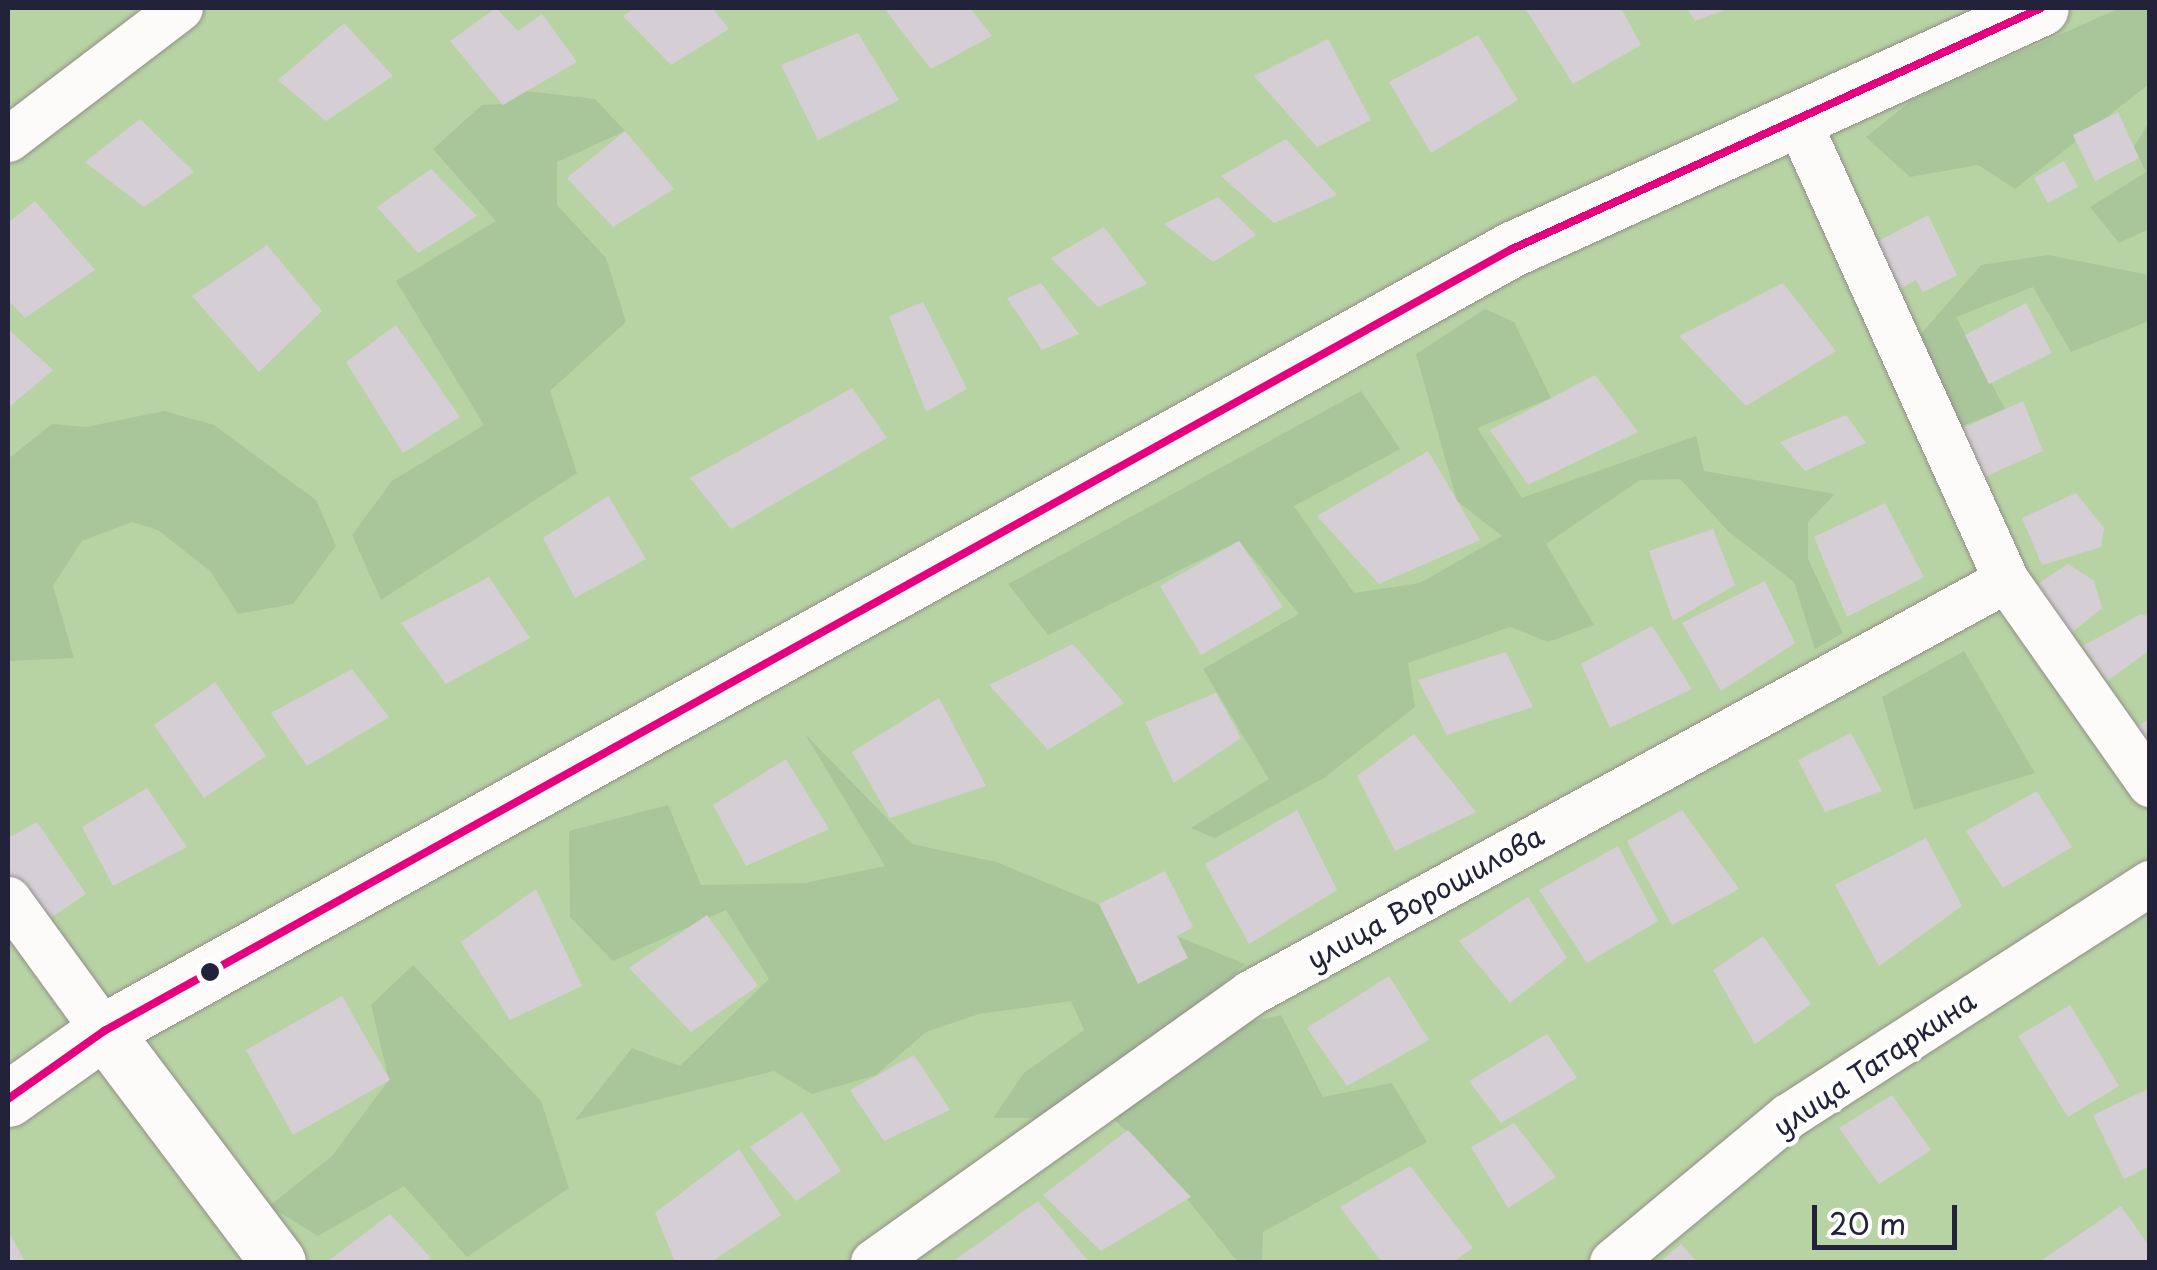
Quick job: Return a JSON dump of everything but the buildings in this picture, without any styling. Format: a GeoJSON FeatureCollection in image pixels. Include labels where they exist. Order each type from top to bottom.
{"type":"FeatureCollection","features":[{"type":"Feature","properties":{"kind":"street"},"geometry":{"type":"LineString","coordinates":[[8,139],[180,8]]}},
{"type":"Feature","properties":{"kind":"street"},"geometry":{"type":"LineString","coordinates":[[8,1099],[104,1031],[1512,250],[2040,8]]}},
{"type":"Feature","properties":{"kind":"street"},"geometry":{"type":"LineString","coordinates":[[1798,121],[2006,580],[2150,784]]}},
{"type":"Feature","properties":{"kind":"street","name":"улица Ворошилова"},"geometry":{"type":"LineString","coordinates":[[873,1262],[1250,992],[2006,580]]}},
{"type":"Feature","properties":{"kind":"street","name":"улица Татаркина"},"geometry":{"type":"LineString","coordinates":[[1612,1262],[1788,1116],[2150,882]]}},
{"type":"Feature","properties":{"kind":"street"},"geometry":{"type":"LineString","coordinates":[[8,899],[278,1262]]}},
{"type":"Feature","properties":{"kind":"green space"},"geometry":{"type":"Polygon","coordinates":[[[8,8],[2149,8],[2149,1262],[8,1262],[8,8]]]}},
{"type":"Feature","properties":{"kind":"green space"},"geometry":{"type":"Polygon","coordinates":[[[2120,8],[2149,8],[2149,84],[2015,189],[1978,165],[1910,177],[1866,137],[1912,100],[2120,8]]]}},
{"type":"Feature","properties":{"kind":"green space"},"geometry":{"type":"Polygon","coordinates":[[[526,91],[595,99],[625,131],[557,162],[557,205],[606,258],[626,322],[550,391],[577,473],[381,600],[352,535],[392,481],[484,425],[396,281],[496,221],[433,149],[482,105],[503,104],[526,91]]]}},
{"type":"Feature","properties":{"kind":"green space"},"geometry":{"type":"Polygon","coordinates":[[[2149,122],[2149,229],[2119,243],[2090,207],[2146,172],[2134,147],[2149,122]]]}},
{"type":"Feature","properties":{"kind":"green space"},"geometry":{"type":"Polygon","coordinates":[[[2048,255],[2149,275],[2149,321],[2071,352],[2033,287],[1956,317],[2005,409],[1948,432],[1913,343],[1981,265],[2048,255]]]}},
{"type":"Feature","properties":{"kind":"green space"},"geometry":{"type":"Polygon","coordinates":[[[1485,309],[1514,322],[1551,398],[1477,428],[1522,498],[1696,436],[1704,471],[1835,494],[1808,522],[1808,559],[1843,633],[1815,649],[1794,582],[1729,532],[1680,479],[1640,480],[1546,544],[1594,625],[1548,642],[1510,627],[1408,663],[1415,707],[1324,778],[1215,838],[1191,828],[1269,779],[1203,669],[1299,614],[1239,541],[1048,635],[1008,584],[1361,391],[1400,449],[1294,506],[1354,593],[1420,583],[1502,536],[1457,501],[1416,354],[1485,309]]]}},
{"type":"Feature","properties":{"kind":"green space"},"geometry":{"type":"Polygon","coordinates":[[[164,411],[214,425],[316,500],[336,546],[293,604],[238,614],[210,571],[158,530],[132,522],[82,541],[53,586],[74,658],[8,661],[8,459],[52,424],[86,427],[164,411]]]}},
{"type":"Feature","properties":{"kind":"green space"},"geometry":{"type":"Polygon","coordinates":[[[1964,651],[2035,773],[1914,810],[1882,697],[1964,651]]]}},
{"type":"Feature","properties":{"kind":"green space"},"geometry":{"type":"Polygon","coordinates":[[[805,734],[912,844],[996,862],[1245,964],[1158,1044],[1039,1118],[993,1118],[1024,1073],[1084,1030],[1071,1001],[979,1014],[926,1032],[876,1075],[812,1094],[774,1071],[575,1120],[632,1048],[680,1066],[769,979],[726,910],[613,961],[570,917],[569,831],[668,805],[701,885],[805,883],[885,866],[805,734]]]}},
{"type":"Feature","properties":{"kind":"green space"},"geometry":{"type":"Polygon","coordinates":[[[413,965],[541,1101],[569,1188],[467,1257],[404,1186],[318,1236],[269,1206],[332,1156],[389,1080],[371,1005],[413,965]]]}},
{"type":"Feature","properties":{"kind":"green space"},"geometry":{"type":"Polygon","coordinates":[[[1281,1015],[1323,1097],[1392,1083],[1427,1142],[1263,1232],[1262,1262],[1238,1262],[1148,1151],[1105,1111],[1235,1025],[1281,1015]]]}},
{"type":"Feature","properties":{"kind":"transit line"},"geometry":{"type":"LineString","coordinates":[[8,1099],[104,1031],[1512,249],[2041,8]]}}]}
